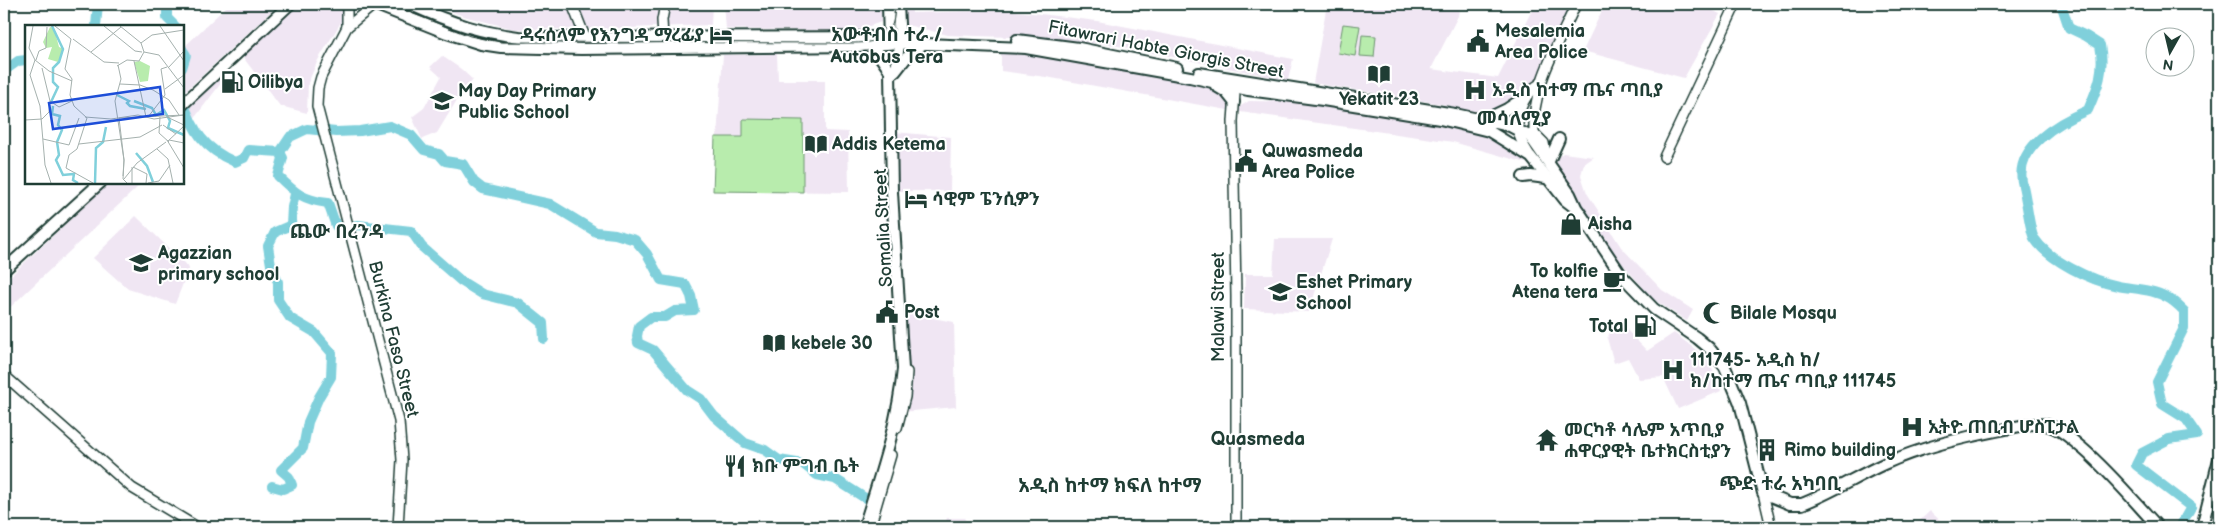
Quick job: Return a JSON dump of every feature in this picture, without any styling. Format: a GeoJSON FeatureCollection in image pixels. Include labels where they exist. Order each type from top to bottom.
{"type":"FeatureCollection","features":[{"type":"Feature","properties":{"kind":"main road"},"geometry":{"type":"LineString","coordinates":[[226,61],[281,4]]}},
{"type":"Feature","properties":{"kind":"main road"},"geometry":{"type":"LineString","coordinates":[[184,100],[290,4]]}},
{"type":"Feature","properties":{"kind":"main road"},"geometry":{"type":"LineString","coordinates":[[347,4],[347,27]]}},
{"type":"Feature","properties":{"kind":"main road"},"geometry":{"type":"LineString","coordinates":[[375,4],[439,30],[490,46],[581,49],[874,41],[894,16],[898,4]]}},
{"type":"Feature","properties":{"kind":"main road","name":"Burkina Faso Street"},"geometry":{"type":"LineString","coordinates":[[375,4],[347,27],[319,82],[318,106],[399,421],[402,460],[398,527]]}},
{"type":"Feature","properties":{"kind":"main road","name":"Fitawrari Habte Giorgis Street"},"geometry":{"type":"LineString","coordinates":[[409,4],[483,32],[530,38],[1041,42],[1236,83],[1440,111],[1482,124],[1517,129],[1529,136],[1548,160],[1578,210]]}},
{"type":"Feature","properties":{"kind":"main road"},"geometry":{"type":"LineString","coordinates":[[572,4],[585,37]]}},
{"type":"Feature","properties":{"kind":"main road"},"geometry":{"type":"LineString","coordinates":[[663,38],[662,20],[665,4]]}},
{"type":"Feature","properties":{"kind":"main road"},"geometry":{"type":"LineString","coordinates":[[888,4],[894,16],[919,41],[999,45],[1043,50],[1209,82],[1236,83],[1248,90],[1440,119],[1482,124],[1508,109],[1525,97],[1533,87],[1541,83]]}},
{"type":"Feature","properties":{"kind":"main road"},"geometry":{"type":"LineString","coordinates":[[1548,160],[1544,143],[1534,133],[1534,112],[1541,83],[1576,4]]}},
{"type":"Feature","properties":{"kind":"main road"},"geometry":{"type":"LineString","coordinates":[[1662,156],[1734,4]]}},
{"type":"Feature","properties":{"kind":"main road"},"geometry":{"type":"LineString","coordinates":[[894,16],[895,40]]}},
{"type":"Feature","properties":{"kind":"main road","name":"Somalia Street"},"geometry":{"type":"LineString","coordinates":[[870,527],[902,411],[906,383],[907,354],[896,192],[895,40]]}},
{"type":"Feature","properties":{"kind":"main road"},"geometry":{"type":"LineString","coordinates":[[864,527],[892,436],[900,398],[903,370],[892,192],[890,71],[874,41]]}},
{"type":"Feature","properties":{"kind":"main road"},"geometry":{"type":"LineString","coordinates":[[895,70],[919,41]]}},
{"type":"Feature","properties":{"kind":"main road"},"geometry":{"type":"LineString","coordinates":[[1209,82],[1226,92],[1234,104],[1248,90]]}},
{"type":"Feature","properties":{"kind":"main road","name":"Malawi Street"},"geometry":{"type":"LineString","coordinates":[[1236,83],[1234,104],[1236,527]]}},
{"type":"Feature","properties":{"kind":"main road"},"geometry":{"type":"LineString","coordinates":[[1525,97],[1517,129],[1531,157],[1546,178],[1565,200],[1578,210],[1622,276],[1654,309],[1703,343],[1725,367],[1740,403],[1771,527]]}},
{"type":"Feature","properties":{"kind":"main road"},"geometry":{"type":"LineString","coordinates":[[1482,124],[1489,131],[1531,157]]}},
{"type":"Feature","properties":{"kind":"main road"},"geometry":{"type":"LineString","coordinates":[[1548,160],[1559,139]]}},
{"type":"Feature","properties":{"kind":"main road"},"geometry":{"type":"LineString","coordinates":[[1523,177],[1546,178]]}},
{"type":"Feature","properties":{"kind":"main road"},"geometry":{"type":"LineString","coordinates":[[4,265],[96,184]]}},
{"type":"Feature","properties":{"kind":"main road"},"geometry":{"type":"LineString","coordinates":[[4,270],[96,184]]}},
{"type":"Feature","properties":{"kind":"main road"},"geometry":{"type":"LineString","coordinates":[[4,375],[141,495],[197,527]]}},
{"type":"Feature","properties":{"kind":"main road"},"geometry":{"type":"LineString","coordinates":[[1763,493],[1790,504],[1802,504],[1882,465],[1919,450],[1985,433],[2026,425],[2042,424],[2051,426],[2067,436],[2093,457],[2113,476],[2158,527]]}},
{"type":"Feature","properties":{"kind":"main road"},"geometry":{"type":"LineString","coordinates":[[2202,527],[2219,459]]}},
{"type":"Feature","properties":{"kind":"shaded area"},"geometry":{"type":"Polygon","coordinates":[[[229,4],[279,4],[184,92],[184,47],[229,4]]]}},
{"type":"Feature","properties":{"kind":"shaded area"},"geometry":{"type":"Polygon","coordinates":[[[296,4],[352,4],[318,60],[308,83],[307,113],[280,106],[242,56],[285,17],[296,4]]]}},
{"type":"Feature","properties":{"kind":"shaded area"},"geometry":{"type":"Polygon","coordinates":[[[433,4],[712,4],[711,25],[600,29],[514,29],[463,16],[433,4]]]}},
{"type":"Feature","properties":{"kind":"shaded area"},"geometry":{"type":"Polygon","coordinates":[[[724,4],[881,4],[881,22],[855,31],[726,29],[724,4]]]}},
{"type":"Feature","properties":{"kind":"shaded area"},"geometry":{"type":"Polygon","coordinates":[[[902,4],[911,4],[912,13],[1008,10],[1097,21],[1293,59],[1288,80],[1113,45],[1040,38],[948,35],[903,24],[902,4]]]}},
{"type":"Feature","properties":{"kind":"shaded area"},"geometry":{"type":"Polygon","coordinates":[[[1327,4],[1460,4],[1458,16],[1431,69],[1498,78],[1535,4],[1571,4],[1538,78],[1510,104],[1487,117],[1442,104],[1313,83],[1327,4]]]}},
{"type":"Feature","properties":{"kind":"shaded area"},"geometry":{"type":"Polygon","coordinates":[[[1605,4],[1699,4],[1720,14],[1684,78],[1583,51],[1605,4]]]}},
{"type":"Feature","properties":{"kind":"shaded area"},"geometry":{"type":"Polygon","coordinates":[[[1001,52],[1041,55],[1195,80],[1218,92],[1233,111],[1046,77],[1001,71],[1001,52]]]}},
{"type":"Feature","properties":{"kind":"shaded area"},"geometry":{"type":"Polygon","coordinates":[[[777,54],[778,80],[825,80],[825,131],[848,132],[849,192],[713,191],[723,55],[777,54]]]}},
{"type":"Feature","properties":{"kind":"shaded area","name":"May Day Primary Public School"},"geometry":{"type":"Polygon","coordinates":[[[442,56],[473,80],[460,95],[437,133],[422,139],[412,117],[424,108],[441,77],[430,67],[442,56]]]}},
{"type":"Feature","properties":{"kind":"shaded area"},"geometry":{"type":"Polygon","coordinates":[[[217,80],[222,82],[184,132],[184,111],[217,80]]]}},
{"type":"Feature","properties":{"kind":"shaded area"},"geometry":{"type":"Polygon","coordinates":[[[1249,101],[1315,102],[1484,132],[1530,164],[1453,142],[1233,111],[1249,101]]]}},
{"type":"Feature","properties":{"kind":"shaded area"},"geometry":{"type":"Polygon","coordinates":[[[894,132],[951,137],[950,191],[896,191],[894,132]]]}},
{"type":"Feature","properties":{"kind":"shaded area"},"geometry":{"type":"Polygon","coordinates":[[[1563,153],[1594,157],[1584,164],[1581,175],[1587,193],[1621,247],[1662,290],[1693,310],[1687,321],[1653,299],[1612,252],[1564,188],[1556,159],[1563,153]]]}},
{"type":"Feature","properties":{"kind":"shaded area"},"geometry":{"type":"Polygon","coordinates":[[[108,184],[141,184],[4,313],[4,282],[108,184]]]}},
{"type":"Feature","properties":{"kind":"shaded area","name":"Agazzian primary school"},"geometry":{"type":"Polygon","coordinates":[[[136,216],[189,268],[175,304],[128,289],[93,258],[136,216]]]}},
{"type":"Feature","properties":{"kind":"shaded area","name":"Eshet Primary School"},"geometry":{"type":"Polygon","coordinates":[[[1275,239],[1332,239],[1309,312],[1244,309],[1245,274],[1273,274],[1275,239]]]}},
{"type":"Feature","properties":{"kind":"shaded area"},"geometry":{"type":"Polygon","coordinates":[[[900,312],[954,322],[956,407],[901,412],[900,312]]]}},
{"type":"Feature","properties":{"kind":"shaded area","name":"111745- አዲስ ከ/ ክ/ከተማ ጤና ጣቢያ 111745"},"geometry":{"type":"Polygon","coordinates":[[[1617,320],[1647,351],[1674,333],[1708,359],[1721,391],[1678,409],[1663,377],[1639,379],[1628,358],[1614,363],[1607,338],[1617,320]]]}},
{"type":"Feature","properties":{"kind":"shaded area"},"geometry":{"type":"Polygon","coordinates":[[[1930,511],[1947,527],[1913,527],[1930,511]]]}},
{"type":"Feature","properties":{"kind":"shaded area"},"geometry":{"type":"Polygon","coordinates":[[[947,518],[964,518],[970,527],[944,527],[947,518]]]}},
{"type":"Feature","properties":{"kind":"green space"},"geometry":{"type":"Polygon","coordinates":[[[1343,24],[1360,26],[1355,56],[1338,53],[1343,24]]]}},
{"type":"Feature","properties":{"kind":"green space"},"geometry":{"type":"Polygon","coordinates":[[[1362,35],[1376,36],[1374,57],[1360,56],[1362,35]]]}},
{"type":"Feature","properties":{"kind":"green space"},"geometry":{"type":"Polygon","coordinates":[[[743,119],[803,120],[803,192],[713,191],[715,137],[743,137],[743,119]]]}},
{"type":"Feature","properties":{"kind":"waterway"},"geometry":{"type":"LineString","coordinates":[[96,25],[98,4]]}},
{"type":"Feature","properties":{"kind":"waterway"},"geometry":{"type":"LineString","coordinates":[[167,4],[167,18],[174,25]]}},
{"type":"Feature","properties":{"kind":"waterway"},"geometry":{"type":"LineString","coordinates":[[2061,4],[2069,28],[2100,45],[2101,71],[2098,86],[2088,110],[2076,115],[2040,138],[2024,160],[2021,172],[2031,229],[2034,238],[2050,255],[2072,269],[2096,280],[2161,294],[2169,298],[2184,311],[2184,328],[2157,382],[2162,404],[2186,419],[2197,435],[2169,439],[2142,453],[2136,465],[2191,507],[2180,527]]}},
{"type":"Feature","properties":{"kind":"waterway"},"geometry":{"type":"LineString","coordinates":[[184,52],[186,55],[184,62]]}},
{"type":"Feature","properties":{"kind":"waterway"},"geometry":{"type":"LineString","coordinates":[[4,71],[18,61],[25,60]]}},
{"type":"Feature","properties":{"kind":"waterway"},"geometry":{"type":"LineString","coordinates":[[184,104],[195,130],[201,138],[224,157],[235,162],[244,158],[248,150],[280,152],[283,158],[278,176],[300,195],[312,200],[328,203],[336,226],[341,228],[358,225],[411,231],[422,247],[461,281],[482,294],[518,303],[543,323],[544,339]]}},
{"type":"Feature","properties":{"kind":"waterway"},"geometry":{"type":"LineString","coordinates":[[280,152],[290,137],[307,129],[336,132],[360,131],[390,126],[411,135],[424,150],[439,154],[445,161],[463,164],[474,182],[483,189],[550,204],[596,232],[615,234],[635,240],[647,254],[661,280],[685,284],[691,296],[694,310],[675,311],[665,317],[651,317],[639,326],[638,343],[653,350],[687,390],[701,399],[714,416],[745,443],[765,450],[779,460],[803,464],[817,475],[835,479],[865,498]]}},
{"type":"Feature","properties":{"kind":"waterway"},"geometry":{"type":"LineString","coordinates":[[272,486],[283,489],[292,485],[289,477],[281,470],[303,448],[308,422],[319,397],[331,377],[332,353],[314,332],[290,318],[278,300],[278,282],[271,265],[268,246],[275,232],[291,225],[295,194]]}},
{"type":"Feature","properties":{"kind":"tram line"},"geometry":{"type":"LineString","coordinates":[[388,4],[470,36],[500,42],[853,43],[872,41],[885,35],[893,23],[895,4]]}},
{"type":"Feature","properties":{"kind":"place","name":"ዳሩሰላም የእንግዳ ማረፊያ"},"geometry":{"type":"Point","coordinates":[721,35]}},
{"type":"Feature","properties":{"kind":"place","name":"Mesalemia Area Police"},"geometry":{"type":"Point","coordinates":[1478,41]}},
{"type":"Feature","properties":{"kind":"place","name":"Yekatit 23"},"geometry":{"type":"Point","coordinates":[1379,74]}},
{"type":"Feature","properties":{"kind":"place","name":"Oilibya"},"geometry":{"type":"Point","coordinates":[232,82]}},
{"type":"Feature","properties":{"kind":"place","name":"አዲስ ከተማ ጤና ጣቢያ"},"geometry":{"type":"Point","coordinates":[1475,90]}},
{"type":"Feature","properties":{"kind":"place","name":"May Day Primary Public School"},"geometry":{"type":"Point","coordinates":[442,101]}},
{"type":"Feature","properties":{"kind":"place","name":"Addis Ketema"},"geometry":{"type":"Point","coordinates":[816,144]}},
{"type":"Feature","properties":{"kind":"place","name":"Quwasmeda Area Police"},"geometry":{"type":"Point","coordinates":[1246,161]}},
{"type":"Feature","properties":{"kind":"place","name":"ሳዊም ፔንሲዎን"},"geometry":{"type":"Point","coordinates":[916,199]}},
{"type":"Feature","properties":{"kind":"place","name":"Aisha"},"geometry":{"type":"Point","coordinates":[1571,224]}},
{"type":"Feature","properties":{"kind":"place","name":"Agazzian primary school"},"geometry":{"type":"Point","coordinates":[141,263]}},
{"type":"Feature","properties":{"kind":"place","name":"To kolfie Atena tera"},"geometry":{"type":"Point","coordinates":[1614,281]}},
{"type":"Feature","properties":{"kind":"place","name":"Eshet Primary School"},"geometry":{"type":"Point","coordinates":[1280,292]}},
{"type":"Feature","properties":{"kind":"place","name":"Post"},"geometry":{"type":"Point","coordinates":[887,312]}},
{"type":"Feature","properties":{"kind":"place","name":"Bilale Mosqu"},"geometry":{"type":"Point","coordinates":[1714,313]}},
{"type":"Feature","properties":{"kind":"place","name":"Total"},"geometry":{"type":"Point","coordinates":[1645,326]}},
{"type":"Feature","properties":{"kind":"place","name":"kebele 30"},"geometry":{"type":"Point","coordinates":[774,343]}},
{"type":"Feature","properties":{"kind":"place","name":"111745- አዲስ ከ/ ክ/ከተማ ጤና ጣቢያ 111745"},"geometry":{"type":"Point","coordinates":[1673,370]}},
{"type":"Feature","properties":{"kind":"place","name":"ኢትዮ ጠቢብ ሆስፒታል"},"geometry":{"type":"Point","coordinates":[1912,427]}},
{"type":"Feature","properties":{"kind":"place","name":"መርካቶ ሳሌም አጥቢያ ሐዋርያዊት ቤተክርስቲያን"},"geometry":{"type":"Point","coordinates":[1547,440]}},
{"type":"Feature","properties":{"kind":"place","name":"Rimo building"},"geometry":{"type":"Point","coordinates":[1767,450]}},
{"type":"Feature","properties":{"kind":"place","name":"ክቡ ምግብ ቤት"},"geometry":{"type":"Point","coordinates":[735,466]}},
{"type":"Feature","properties":{"kind":"district","name":"አውቶብስ ተራ / Autobus Tera"},"geometry":{"type":"Point","coordinates":[887,45]}},
{"type":"Feature","properties":{"kind":"district","name":"መሳለሚያ"},"geometry":{"type":"Point","coordinates":[1514,118]}},
{"type":"Feature","properties":{"kind":"district","name":"ጨው በረንዳ"},"geometry":{"type":"Point","coordinates":[337,231]}},
{"type":"Feature","properties":{"kind":"district","name":"Quasmeda"},"geometry":{"type":"Point","coordinates":[1258,438]}},
{"type":"Feature","properties":{"kind":"district","name":"ጭድ ተራ አካባቢ"},"geometry":{"type":"Point","coordinates":[1780,483]}},
{"type":"Feature","properties":{"kind":"district","name":"አዲስ ከተማ ክፍለ ከተማ"},"geometry":{"type":"Point","coordinates":[1110,485]}}]}
